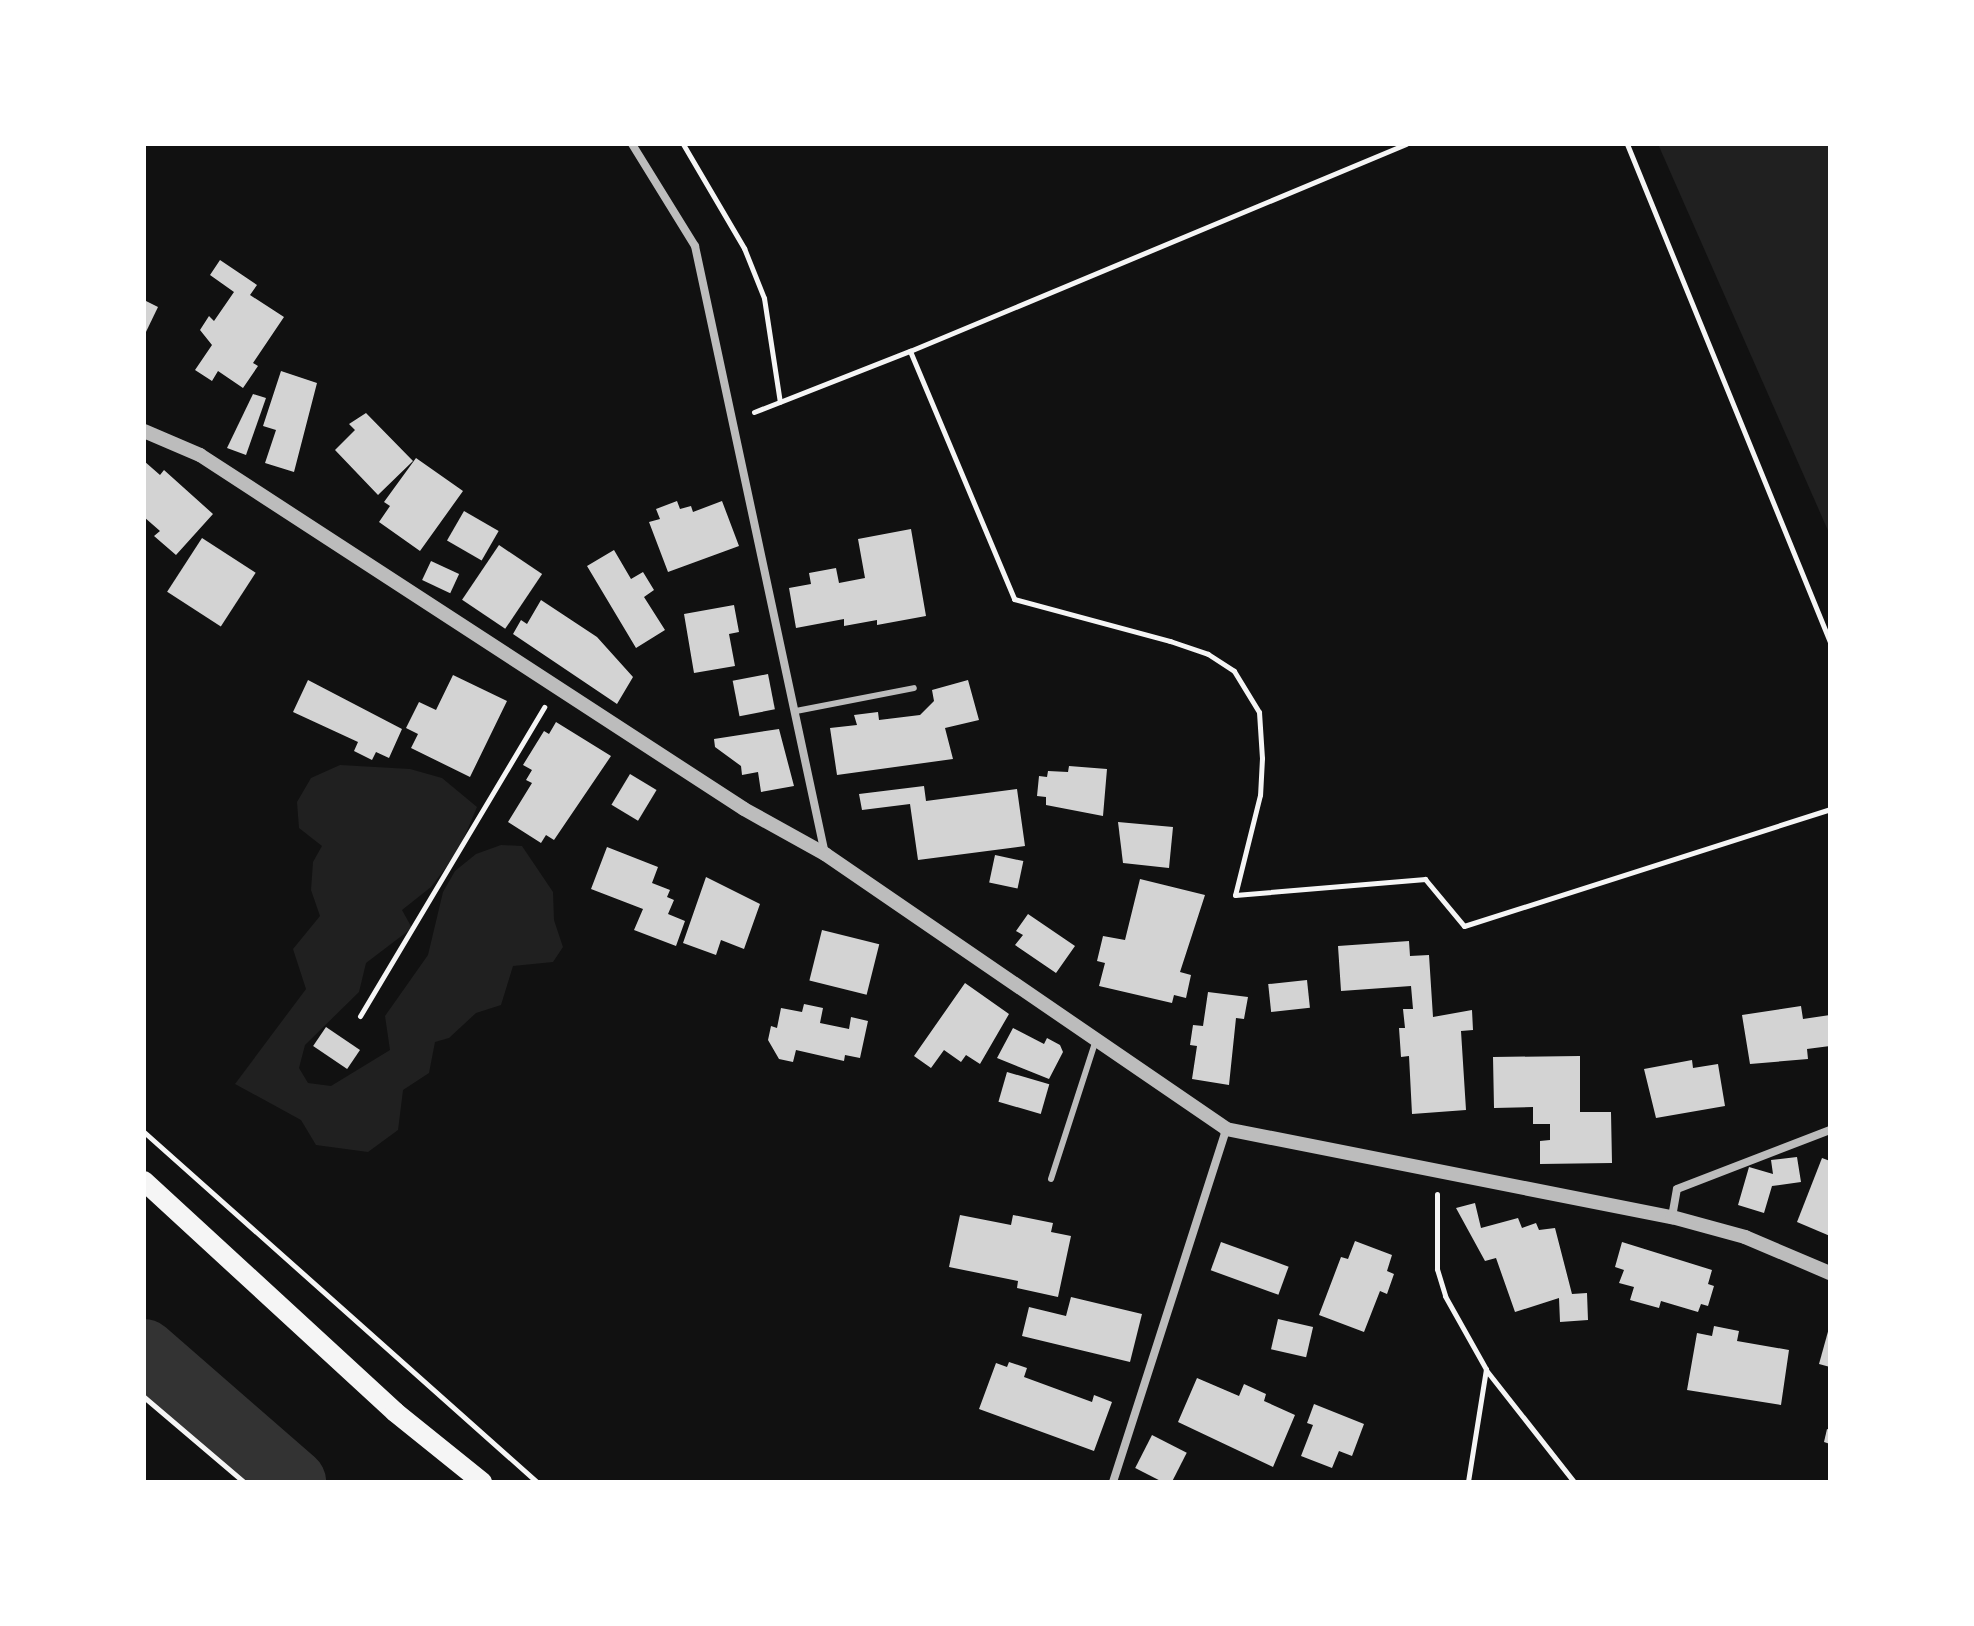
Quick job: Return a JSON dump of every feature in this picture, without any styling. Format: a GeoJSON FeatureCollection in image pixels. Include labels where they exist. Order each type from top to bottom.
{"type":"FeatureCollection","features":[{"type":"Feature","properties":{"kind":"main road"},"geometry":{"type":"LineString","coordinates":[[144,1181],[395,1412],[482,1482]]}},
{"type":"Feature","properties":{"kind":"street"},"geometry":{"type":"LineString","coordinates":[[632,144],[695,246],[825,854]]}},
{"type":"Feature","properties":{"kind":"street"},"geometry":{"type":"LineString","coordinates":[[144,431],[200,455],[744,809],[825,854],[1226,1129],[1672,1217],[1745,1237],[1830,1273]]}},
{"type":"Feature","properties":{"kind":"street"},"geometry":{"type":"LineString","coordinates":[[1113,1482],[1226,1129]]}},
{"type":"Feature","properties":{"kind":"street"},"geometry":{"type":"LineString","coordinates":[[1672,1217],[1677,1189],[1830,1130]]}},
{"type":"Feature","properties":{"kind":"lane"},"geometry":{"type":"LineString","coordinates":[[796,711],[914,688]]}},
{"type":"Feature","properties":{"kind":"lane"},"geometry":{"type":"LineString","coordinates":[[1051,1179],[1096,1040]]}},
{"type":"Feature","properties":{"kind":"path"},"geometry":{"type":"LineString","coordinates":[[683,144],[744,248],[764,298],[780,402]]}},
{"type":"Feature","properties":{"kind":"path"},"geometry":{"type":"LineString","coordinates":[[734,421],[1406,144]]}},
{"type":"Feature","properties":{"kind":"path"},"geometry":{"type":"LineString","coordinates":[[1627,144],[1830,642]]}},
{"type":"Feature","properties":{"kind":"path"},"geometry":{"type":"LineString","coordinates":[[910,351],[1014,599],[1208,654],[1234,671],[1249,693],[1259,712],[1262,758],[1260,795],[1235,895],[1425,879],[1464,926],[1830,809]]}},
{"type":"Feature","properties":{"kind":"path"},"geometry":{"type":"LineString","coordinates":[[360,1016],[556,688]]}},
{"type":"Feature","properties":{"kind":"path"},"geometry":{"type":"LineString","coordinates":[[144,1132],[537,1482]]}},
{"type":"Feature","properties":{"kind":"path"},"geometry":{"type":"LineString","coordinates":[[1438,1173],[1437,1269],[1445,1296],[1486,1369],[1574,1482]]}},
{"type":"Feature","properties":{"kind":"path"},"geometry":{"type":"LineString","coordinates":[[1468,1482],[1486,1369]]}},
{"type":"Feature","properties":{"kind":"path"},"geometry":{"type":"LineString","coordinates":[[144,1397],[244,1482]]}},
{"type":"Feature","properties":{"kind":"shaded area"},"geometry":{"type":"Polygon","coordinates":[[[1658,144],[1830,144],[1830,535],[1658,144]]]}},
{"type":"Feature","properties":{"kind":"shaded area"},"geometry":{"type":"Polygon","coordinates":[[[340,765],[410,769],[442,778],[477,807],[458,852],[431,887],[402,910],[412,928],[366,963],[359,992],[305,1045],[299,1068],[308,1083],[331,1086],[390,1050],[385,1016],[428,955],[443,892],[455,871],[476,854],[501,845],[522,846],[553,892],[554,920],[563,947],[553,962],[513,966],[501,1005],[476,1013],[449,1038],[435,1042],[429,1073],[403,1090],[398,1130],[368,1152],[316,1145],[301,1120],[235,1084],[306,989],[293,949],[320,916],[311,890],[313,862],[322,846],[299,828],[297,802],[311,778],[340,765]]]}},
{"type":"Feature","properties":{"kind":"building"},"geometry":{"type":"Polygon","coordinates":[[[220,260],[257,285],[250,295],[284,317],[253,363],[258,366],[243,388],[218,371],[212,381],[195,370],[212,345],[200,330],[209,316],[214,321],[234,292],[210,275],[220,260]]]}},
{"type":"Feature","properties":{"kind":"building"},"geometry":{"type":"Polygon","coordinates":[[[144,300],[158,307],[144,336],[144,300]]]}},
{"type":"Feature","properties":{"kind":"building"},"geometry":{"type":"Polygon","coordinates":[[[281,371],[317,383],[294,472],[265,463],[276,430],[263,426],[281,371]]]}},
{"type":"Feature","properties":{"kind":"building"},"geometry":{"type":"Polygon","coordinates":[[[253,394],[266,398],[246,455],[227,448],[253,394]]]}},
{"type":"Feature","properties":{"kind":"building"},"geometry":{"type":"Polygon","coordinates":[[[366,413],[413,461],[378,495],[335,450],[355,430],[349,424],[366,413]]]}},
{"type":"Feature","properties":{"kind":"building"},"geometry":{"type":"Polygon","coordinates":[[[416,458],[463,491],[420,551],[379,522],[390,506],[384,502],[416,458]]]}},
{"type":"Feature","properties":{"kind":"building"},"geometry":{"type":"Polygon","coordinates":[[[144,461],[160,475],[164,470],[213,514],[176,555],[154,536],[160,531],[144,517],[144,461]]]}},
{"type":"Feature","properties":{"kind":"building"},"geometry":{"type":"Polygon","coordinates":[[[677,501],[680,509],[691,506],[693,512],[722,501],[739,546],[668,572],[649,522],[660,519],[656,509],[677,501]]]}},
{"type":"Feature","properties":{"kind":"building"},"geometry":{"type":"Polygon","coordinates":[[[464,511],[499,531],[482,560],[447,540],[464,511]]]}},
{"type":"Feature","properties":{"kind":"building"},"geometry":{"type":"Polygon","coordinates":[[[911,529],[926,616],[877,625],[877,620],[844,626],[844,619],[796,628],[789,588],[811,584],[809,573],[836,568],[839,583],[865,578],[858,539],[911,529]]]}},
{"type":"Feature","properties":{"kind":"building"},"geometry":{"type":"Polygon","coordinates":[[[202,538],[256,573],[221,627],[167,592],[202,538]]]}},
{"type":"Feature","properties":{"kind":"building"},"geometry":{"type":"Polygon","coordinates":[[[499,545],[542,574],[505,629],[462,600],[499,545]]]}},
{"type":"Feature","properties":{"kind":"building"},"geometry":{"type":"Polygon","coordinates":[[[614,550],[631,579],[643,572],[654,590],[644,597],[665,630],[636,648],[587,566],[614,550]]]}},
{"type":"Feature","properties":{"kind":"building"},"geometry":{"type":"Polygon","coordinates":[[[431,561],[459,574],[450,593],[422,580],[431,561]]]}},
{"type":"Feature","properties":{"kind":"building"},"geometry":{"type":"Polygon","coordinates":[[[541,600],[597,637],[633,677],[617,704],[513,634],[521,620],[527,624],[541,600]]]}},
{"type":"Feature","properties":{"kind":"building"},"geometry":{"type":"Polygon","coordinates":[[[734,605],[739,632],[729,634],[735,666],[694,673],[684,614],[734,605]]]}},
{"type":"Feature","properties":{"kind":"building"},"geometry":{"type":"Polygon","coordinates":[[[768,674],[775,709],[740,716],[733,681],[768,674]]]}},
{"type":"Feature","properties":{"kind":"building"},"geometry":{"type":"Polygon","coordinates":[[[453,675],[507,701],[470,777],[411,748],[418,734],[406,728],[419,702],[436,710],[453,675]]]}},
{"type":"Feature","properties":{"kind":"building"},"geometry":{"type":"Polygon","coordinates":[[[308,680],[402,729],[389,758],[376,752],[372,760],[354,751],[358,742],[293,712],[308,680]]]}},
{"type":"Feature","properties":{"kind":"building"},"geometry":{"type":"Polygon","coordinates":[[[968,680],[979,720],[945,728],[953,759],[837,775],[830,728],[857,725],[854,715],[878,712],[879,720],[920,715],[934,701],[932,690],[968,680]]]}},
{"type":"Feature","properties":{"kind":"building"},"geometry":{"type":"Polygon","coordinates":[[[556,722],[611,756],[554,840],[546,835],[541,843],[508,822],[532,783],[526,780],[532,770],[523,765],[544,731],[549,734],[556,722]]]}},
{"type":"Feature","properties":{"kind":"building"},"geometry":{"type":"Polygon","coordinates":[[[779,729],[794,786],[761,792],[758,772],[742,775],[741,766],[715,747],[714,739],[779,729]]]}},
{"type":"Feature","properties":{"kind":"building"},"geometry":{"type":"Polygon","coordinates":[[[1069,766],[1107,769],[1103,816],[1046,805],[1046,797],[1037,796],[1039,776],[1047,777],[1048,771],[1068,772],[1069,766]]]}},
{"type":"Feature","properties":{"kind":"building"},"geometry":{"type":"Polygon","coordinates":[[[630,774],[657,790],[638,821],[611,805],[630,774]]]}},
{"type":"Feature","properties":{"kind":"building"},"geometry":{"type":"Polygon","coordinates":[[[924,786],[926,801],[1017,789],[1025,846],[918,860],[910,804],[862,810],[859,794],[924,786]]]}},
{"type":"Feature","properties":{"kind":"building"},"geometry":{"type":"Polygon","coordinates":[[[1118,822],[1173,827],[1169,868],[1123,863],[1118,822]]]}},
{"type":"Feature","properties":{"kind":"building"},"geometry":{"type":"Polygon","coordinates":[[[607,847],[658,867],[652,883],[670,890],[667,897],[674,900],[668,914],[685,921],[676,946],[634,930],[643,909],[591,889],[607,847]]]}},
{"type":"Feature","properties":{"kind":"building"},"geometry":{"type":"Polygon","coordinates":[[[995,855],[1023,861],[1018,888],[989,882],[995,855]]]}},
{"type":"Feature","properties":{"kind":"building"},"geometry":{"type":"Polygon","coordinates":[[[706,877],[760,904],[744,949],[721,940],[716,955],[683,943],[706,877]]]}},
{"type":"Feature","properties":{"kind":"building"},"geometry":{"type":"Polygon","coordinates":[[[1140,879],[1205,895],[1180,972],[1191,975],[1186,998],[1174,995],[1172,1003],[1099,986],[1105,963],[1097,961],[1103,936],[1125,940],[1140,879]]]}},
{"type":"Feature","properties":{"kind":"building"},"geometry":{"type":"Polygon","coordinates":[[[1028,914],[1075,946],[1056,973],[1015,945],[1023,935],[1016,931],[1028,914]]]}},
{"type":"Feature","properties":{"kind":"building"},"geometry":{"type":"Polygon","coordinates":[[[822,930],[879,944],[867,995],[809,980],[822,930]]]}},
{"type":"Feature","properties":{"kind":"building"},"geometry":{"type":"Polygon","coordinates":[[[1409,941],[1410,956],[1429,955],[1433,1017],[1472,1010],[1473,1030],[1461,1031],[1466,1110],[1412,1114],[1409,1056],[1401,1057],[1399,1028],[1405,1028],[1403,1009],[1413,1009],[1411,986],[1341,991],[1338,946],[1409,941]]]}},
{"type":"Feature","properties":{"kind":"building"},"geometry":{"type":"Polygon","coordinates":[[[1307,980],[1310,1008],[1271,1012],[1268,984],[1307,980]]]}},
{"type":"Feature","properties":{"kind":"building"},"geometry":{"type":"Polygon","coordinates":[[[965,983],[1009,1014],[980,1064],[966,1055],[961,1062],[944,1050],[931,1068],[914,1056],[965,983]]]}},
{"type":"Feature","properties":{"kind":"building"},"geometry":{"type":"Polygon","coordinates":[[[1208,992],[1248,997],[1244,1019],[1236,1018],[1229,1085],[1192,1079],[1197,1046],[1190,1045],[1193,1025],[1203,1026],[1208,992]]]}},
{"type":"Feature","properties":{"kind":"building"},"geometry":{"type":"Polygon","coordinates":[[[804,1004],[823,1008],[820,1023],[849,1029],[851,1017],[868,1021],[860,1058],[845,1055],[844,1061],[796,1050],[793,1062],[779,1059],[768,1040],[771,1026],[777,1028],[781,1008],[802,1012],[804,1004]]]}},
{"type":"Feature","properties":{"kind":"building"},"geometry":{"type":"Polygon","coordinates":[[[1801,1006],[1803,1019],[1830,1015],[1830,1046],[1807,1049],[1808,1059],[1750,1064],[1742,1015],[1801,1006]]]}},
{"type":"Feature","properties":{"kind":"building"},"geometry":{"type":"Polygon","coordinates":[[[326,1027],[360,1050],[347,1069],[313,1046],[326,1027]]]}},
{"type":"Feature","properties":{"kind":"building"},"geometry":{"type":"Polygon","coordinates":[[[1013,1028],[1044,1044],[1047,1038],[1060,1045],[1063,1052],[1049,1079],[997,1058],[1013,1028]]]}},
{"type":"Feature","properties":{"kind":"building"},"geometry":{"type":"Polygon","coordinates":[[[1580,1056],[1580,1112],[1611,1112],[1612,1163],[1540,1164],[1540,1141],[1550,1140],[1550,1124],[1533,1124],[1533,1107],[1494,1108],[1493,1057],[1580,1056]]]}},
{"type":"Feature","properties":{"kind":"building"},"geometry":{"type":"Polygon","coordinates":[[[1692,1060],[1693,1068],[1718,1064],[1725,1106],[1656,1118],[1644,1069],[1692,1060]]]}},
{"type":"Feature","properties":{"kind":"building"},"geometry":{"type":"Polygon","coordinates":[[[1007,1072],[1049,1084],[1041,1114],[998,1102],[1007,1072]]]}},
{"type":"Feature","properties":{"kind":"building"},"geometry":{"type":"Polygon","coordinates":[[[1797,1157],[1801,1182],[1772,1186],[1764,1213],[1738,1205],[1749,1167],[1773,1174],[1771,1160],[1797,1157]]]}},
{"type":"Feature","properties":{"kind":"building"},"geometry":{"type":"Polygon","coordinates":[[[1822,1158],[1830,1161],[1830,1236],[1797,1222],[1822,1158]]]}},
{"type":"Feature","properties":{"kind":"building"},"geometry":{"type":"Polygon","coordinates":[[[1475,1203],[1481,1228],[1518,1218],[1522,1228],[1536,1223],[1539,1230],[1555,1228],[1572,1294],[1587,1293],[1588,1320],[1560,1322],[1559,1298],[1515,1312],[1496,1258],[1485,1261],[1456,1208],[1475,1203]]]}},
{"type":"Feature","properties":{"kind":"building"},"geometry":{"type":"Polygon","coordinates":[[[960,1215],[1011,1225],[1013,1215],[1053,1223],[1051,1232],[1071,1236],[1058,1297],[1017,1288],[1018,1281],[949,1267],[960,1215]]]}},
{"type":"Feature","properties":{"kind":"building"},"geometry":{"type":"Polygon","coordinates":[[[1355,1241],[1392,1255],[1387,1271],[1394,1274],[1387,1294],[1380,1291],[1364,1332],[1319,1315],[1341,1257],[1348,1259],[1355,1241]]]}},
{"type":"Feature","properties":{"kind":"building"},"geometry":{"type":"Polygon","coordinates":[[[1221,1242],[1289,1267],[1278,1295],[1211,1270],[1221,1242]]]}},
{"type":"Feature","properties":{"kind":"building"},"geometry":{"type":"Polygon","coordinates":[[[1622,1242],[1712,1270],[1708,1284],[1714,1286],[1708,1306],[1701,1304],[1698,1312],[1661,1301],[1659,1308],[1630,1300],[1634,1287],[1619,1283],[1624,1270],[1615,1267],[1622,1242]]]}},
{"type":"Feature","properties":{"kind":"building"},"geometry":{"type":"Polygon","coordinates":[[[1071,1297],[1142,1314],[1130,1362],[1022,1336],[1029,1307],[1066,1316],[1071,1297]]]}},
{"type":"Feature","properties":{"kind":"building"},"geometry":{"type":"Polygon","coordinates":[[[1278,1319],[1313,1327],[1306,1357],[1271,1349],[1278,1319]]]}},
{"type":"Feature","properties":{"kind":"building"},"geometry":{"type":"Polygon","coordinates":[[[1714,1326],[1739,1331],[1737,1341],[1789,1350],[1781,1405],[1687,1390],[1697,1333],[1712,1336],[1714,1326]]]}},
{"type":"Feature","properties":{"kind":"building"},"geometry":{"type":"Polygon","coordinates":[[[1830,1328],[1830,1367],[1819,1364],[1830,1328]]]}},
{"type":"Feature","properties":{"kind":"building"},"geometry":{"type":"Polygon","coordinates":[[[1009,1362],[1027,1368],[1024,1377],[1092,1402],[1094,1395],[1112,1402],[1094,1451],[979,1409],[996,1363],[1007,1367],[1009,1362]]]}},
{"type":"Feature","properties":{"kind":"building"},"geometry":{"type":"Polygon","coordinates":[[[1197,1378],[1239,1396],[1244,1384],[1266,1394],[1264,1401],[1295,1415],[1273,1467],[1178,1422],[1197,1378]]]}},
{"type":"Feature","properties":{"kind":"building"},"geometry":{"type":"Polygon","coordinates":[[[1314,1404],[1364,1424],[1352,1456],[1339,1451],[1332,1468],[1301,1456],[1313,1425],[1307,1423],[1314,1404]]]}},
{"type":"Feature","properties":{"kind":"building"},"geometry":{"type":"Polygon","coordinates":[[[1827,1429],[1830,1430],[1830,1444],[1824,1442],[1827,1429]]]}},
{"type":"Feature","properties":{"kind":"building"},"geometry":{"type":"Polygon","coordinates":[[[1152,1435],[1187,1453],[1172,1482],[1163,1482],[1135,1468],[1152,1435]]]}},
{"type":"Feature","properties":{"kind":"waterway"},"geometry":{"type":"LineString","coordinates":[[144,1352],[293,1482]]}}]}
